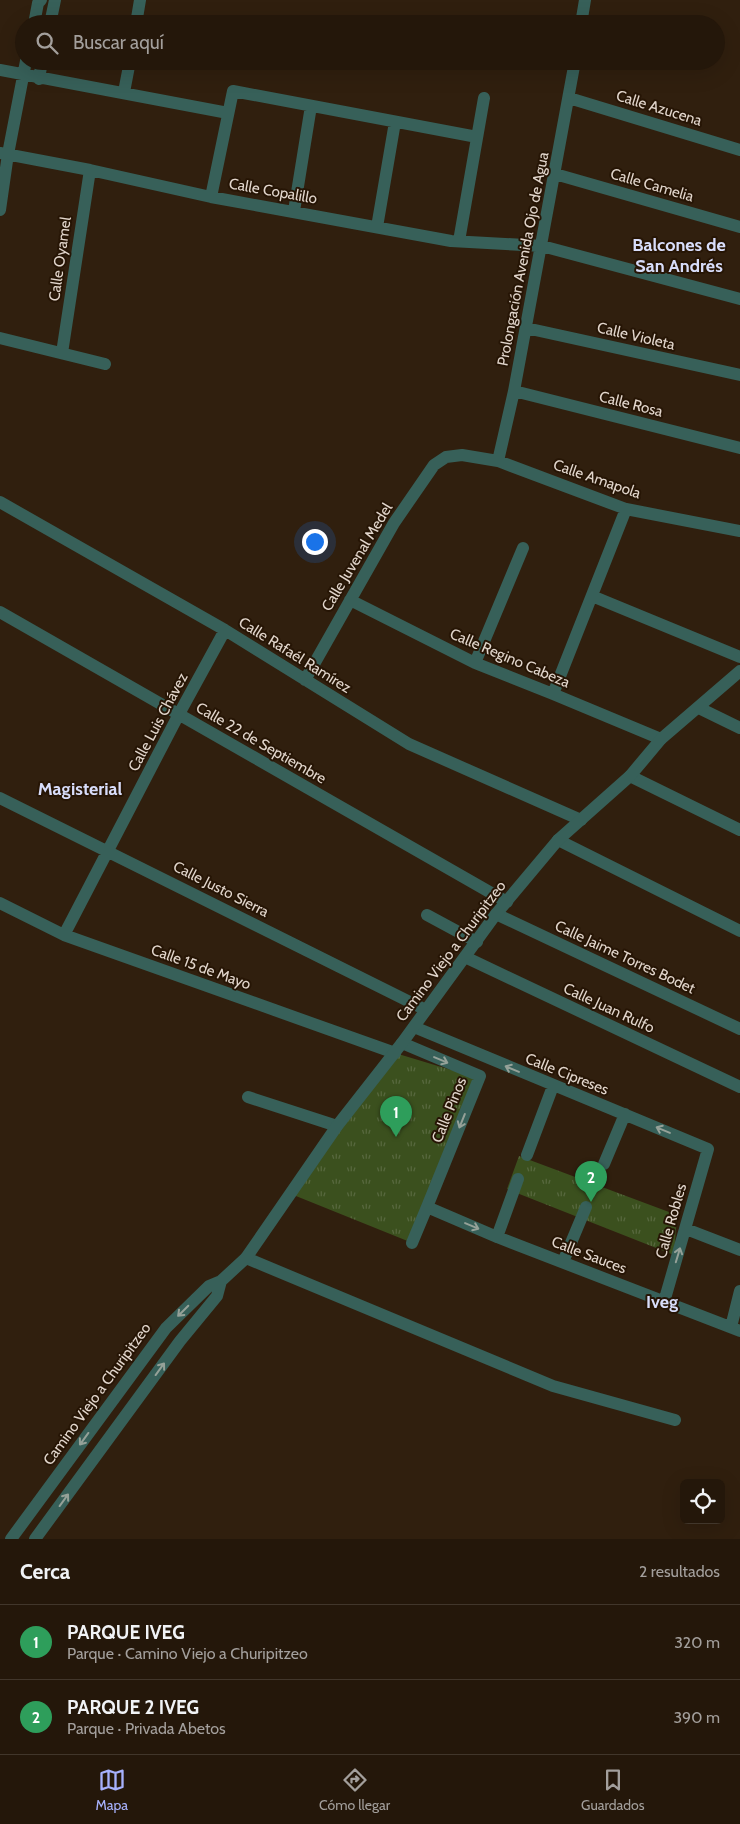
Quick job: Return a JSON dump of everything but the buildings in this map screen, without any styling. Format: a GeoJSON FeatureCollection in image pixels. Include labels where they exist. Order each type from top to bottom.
{"type":"FeatureCollection","features":[{"type":"Feature","properties":{"kind":"street"},"geometry":{"type":"LineString","coordinates":[[36,15],[38,3],[41,0]]}},
{"type":"Feature","properties":{"kind":"street"},"geometry":{"type":"LineString","coordinates":[[52,15],[55,0]]}},
{"type":"Feature","properties":{"kind":"street"},"geometry":{"type":"LineString","coordinates":[[138,15],[140,0]]}},
{"type":"Feature","properties":{"kind":"street"},"geometry":{"type":"LineString","coordinates":[[582,15],[584,0]]}},
{"type":"Feature","properties":{"kind":"street"},"geometry":{"type":"LineString","coordinates":[[0,70],[228,113]]}},
{"type":"Feature","properties":{"kind":"street"},"geometry":{"type":"LineString","coordinates":[[0,210],[4,153],[24,70]]}},
{"type":"Feature","properties":{"kind":"street"},"geometry":{"type":"LineString","coordinates":[[38,78],[40,70]]}},
{"type":"Feature","properties":{"kind":"street"},"geometry":{"type":"LineString","coordinates":[[124,92],[128,70]]}},
{"type":"Feature","properties":{"kind":"street","name":"Prolongación Avenida Ojo de Agua"},"geometry":{"type":"LineString","coordinates":[[498,461],[514,391],[574,70]]}},
{"type":"Feature","properties":{"kind":"street"},"geometry":{"type":"LineString","coordinates":[[212,197],[233,91],[476,137]]}},
{"type":"Feature","properties":{"kind":"street"},"geometry":{"type":"LineString","coordinates":[[459,241],[484,98]]}},
{"type":"Feature","properties":{"kind":"street","name":"Calle Azucena"},"geometry":{"type":"LineString","coordinates":[[569,98],[740,150]]}},
{"type":"Feature","properties":{"kind":"street"},"geometry":{"type":"LineString","coordinates":[[294,211],[311,106]]}},
{"type":"Feature","properties":{"kind":"street"},"geometry":{"type":"LineString","coordinates":[[377,227],[395,122]]}},
{"type":"Feature","properties":{"kind":"street","name":"Calle Copalillo"},"geometry":{"type":"LineString","coordinates":[[4,153],[212,197],[451,242],[542,246],[740,299]]}},
{"type":"Feature","properties":{"kind":"street","name":"Calle Oyamel"},"geometry":{"type":"LineString","coordinates":[[62,353],[90,170]]}},
{"type":"Feature","properties":{"kind":"street","name":"Calle Camelia"},"geometry":{"type":"LineString","coordinates":[[555,174],[740,227]]}},
{"type":"Feature","properties":{"kind":"street","name":"Calle Violeta"},"geometry":{"type":"LineString","coordinates":[[526,328],[740,375]]}},
{"type":"Feature","properties":{"kind":"street"},"geometry":{"type":"LineString","coordinates":[[0,338],[105,364]]}},
{"type":"Feature","properties":{"kind":"street","name":"Calle Rosa"},"geometry":{"type":"LineString","coordinates":[[514,391],[740,448]]}},
{"type":"Feature","properties":{"kind":"street","name":"Calle Amapola"},"geometry":{"type":"LineString","coordinates":[[446,457],[462,455],[498,461],[626,509],[740,531]]}},
{"type":"Feature","properties":{"kind":"street","name":"Calle Juvenal Medel"},"geometry":{"type":"LineString","coordinates":[[305,680],[394,524],[434,465],[446,457]]}},
{"type":"Feature","properties":{"kind":"street","name":"Calle Rafaél Ramírez"},"geometry":{"type":"LineString","coordinates":[[0,502],[225,630],[409,744],[581,820]]}},
{"type":"Feature","properties":{"kind":"street"},"geometry":{"type":"LineString","coordinates":[[553,694],[626,509]]}},
{"type":"Feature","properties":{"kind":"street"},"geometry":{"type":"LineString","coordinates":[[475,663],[523,548]]}},
{"type":"Feature","properties":{"kind":"street"},"geometry":{"type":"LineString","coordinates":[[592,596],[740,656]]}},
{"type":"Feature","properties":{"kind":"street","name":"Calle Regino Cabeza"},"geometry":{"type":"LineString","coordinates":[[350,600],[475,663],[661,739]]}},
{"type":"Feature","properties":{"kind":"street","name":"Calle 22 de Septiembre"},"geometry":{"type":"LineString","coordinates":[[0,612],[506,902]]}},
{"type":"Feature","properties":{"kind":"street","name":"Calle Luis Chávez"},"geometry":{"type":"LineString","coordinates":[[64,935],[225,630]]}},
{"type":"Feature","properties":{"kind":"street","name":"Camino Viejo a Churipitzeo"},"geometry":{"type":"LineString","coordinates":[[11,1539],[166,1328],[209,1286],[221,1280],[246,1258],[337,1126],[414,1028],[496,914],[558,840],[630,776],[661,739],[740,671]]}},
{"type":"Feature","properties":{"kind":"street"},"geometry":{"type":"LineString","coordinates":[[699,708],[740,728]]}},
{"type":"Feature","properties":{"kind":"street"},"geometry":{"type":"LineString","coordinates":[[630,776],[740,830]]}},
{"type":"Feature","properties":{"kind":"street","name":"Calle Justo Sierra"},"geometry":{"type":"LineString","coordinates":[[0,798],[426,1010]]}},
{"type":"Feature","properties":{"kind":"street"},"geometry":{"type":"LineString","coordinates":[[558,840],[740,932]]}},
{"type":"Feature","properties":{"kind":"street","name":"Calle 15 de Mayo"},"geometry":{"type":"LineString","coordinates":[[0,903],[64,935],[399,1048]]}},
{"type":"Feature","properties":{"kind":"street","name":"Calle Jaime Torres Bodet"},"geometry":{"type":"LineString","coordinates":[[496,914],[740,1029]]}},
{"type":"Feature","properties":{"kind":"street"},"geometry":{"type":"LineString","coordinates":[[427,915],[477,942]]}},
{"type":"Feature","properties":{"kind":"street","name":"Calle Juan Rulfo"},"geometry":{"type":"LineString","coordinates":[[465,958],[740,1087]]}},
{"type":"Feature","properties":{"kind":"street","name":"Calle Cipreses"},"geometry":{"type":"LineString","coordinates":[[414,1028],[708,1149]]}},
{"type":"Feature","properties":{"kind":"street","name":"Calle Pinos"},"geometry":{"type":"LineString","coordinates":[[399,1048],[480,1076],[427,1208]]}},
{"type":"Feature","properties":{"kind":"street"},"geometry":{"type":"LineString","coordinates":[[527,1155],[553,1086]]}},
{"type":"Feature","properties":{"kind":"street"},"geometry":{"type":"LineString","coordinates":[[248,1097],[337,1126]]}},
{"type":"Feature","properties":{"kind":"street"},"geometry":{"type":"LineString","coordinates":[[604,1164],[625,1114]]}},
{"type":"Feature","properties":{"kind":"street","name":"Calle Robles"},"geometry":{"type":"LineString","coordinates":[[664,1302],[708,1149]]}},
{"type":"Feature","properties":{"kind":"street"},"geometry":{"type":"LineString","coordinates":[[497,1237],[518,1178]]}},
{"type":"Feature","properties":{"kind":"street"},"geometry":{"type":"LineString","coordinates":[[563,1262],[586,1207]]}},
{"type":"Feature","properties":{"kind":"street"},"geometry":{"type":"LineString","coordinates":[[412,1242],[427,1208]]}},
{"type":"Feature","properties":{"kind":"street","name":"Calle Sauces"},"geometry":{"type":"LineString","coordinates":[[427,1208],[735,1329]]}},
{"type":"Feature","properties":{"kind":"street"},"geometry":{"type":"LineString","coordinates":[[686,1229],[740,1250]]}},
{"type":"Feature","properties":{"kind":"street"},"geometry":{"type":"LineString","coordinates":[[246,1258],[553,1386],[675,1420]]}},
{"type":"Feature","properties":{"kind":"street","name":"Camino Viejo a Churipitzeo"},"geometry":{"type":"LineString","coordinates":[[35,1539],[180,1341],[217,1296],[221,1280]]}},
{"type":"Feature","properties":{"kind":"street"},"geometry":{"type":"LineString","coordinates":[[735,1329],[740,1291]]}},
{"type":"Feature","properties":{"kind":"green space"},"geometry":{"type":"Polygon","coordinates":[[[395,1053],[481,1079],[415,1244],[291,1194],[395,1053]]]}},
{"type":"Feature","properties":{"kind":"green space"},"geometry":{"type":"Polygon","coordinates":[[[519,1156],[677,1215],[674,1255],[507,1189],[519,1156]]]}},
{"type":"Feature","properties":{"kind":"place","name":"PARQUE IVEG"},"geometry":{"type":"Point","coordinates":[396,1137]}},
{"type":"Feature","properties":{"kind":"place","name":"PARQUE 2 IVEG"},"geometry":{"type":"Point","coordinates":[591,1202]}},
{"type":"Feature","properties":{"kind":"district","name":"Balcones de San Andrés"},"geometry":{"type":"Point","coordinates":[679,255]}},
{"type":"Feature","properties":{"kind":"district","name":"Magisterial"},"geometry":{"type":"Point","coordinates":[80,789]}},
{"type":"Feature","properties":{"kind":"district","name":"Iveg"},"geometry":{"type":"Point","coordinates":[662,1302]}}]}
